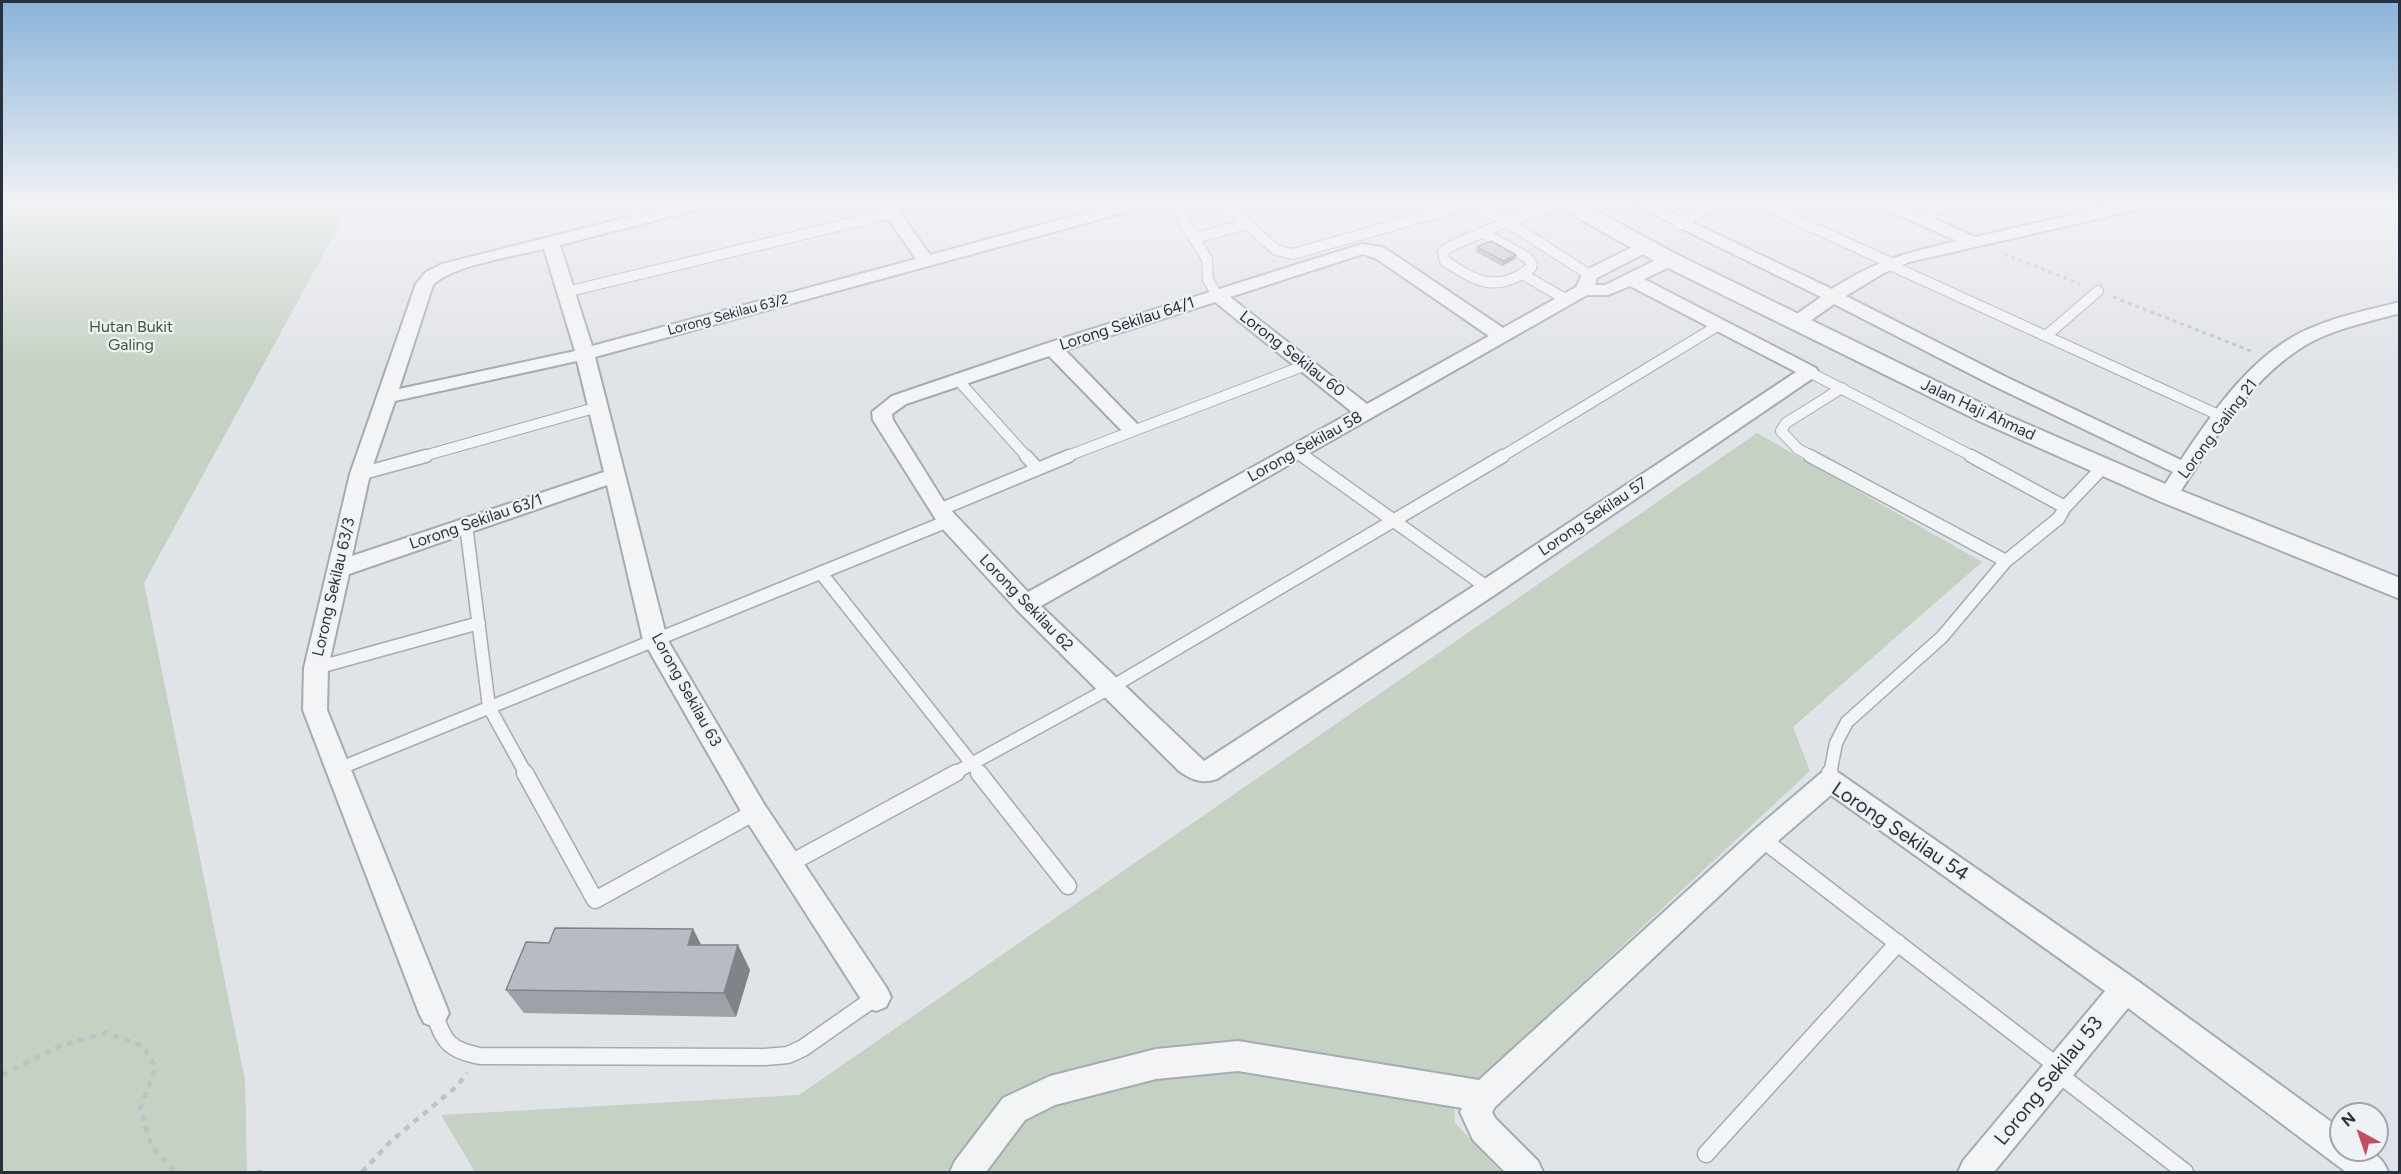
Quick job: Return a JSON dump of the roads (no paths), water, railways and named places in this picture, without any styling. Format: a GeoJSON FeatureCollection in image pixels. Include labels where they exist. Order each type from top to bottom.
{"type":"FeatureCollection","features":[{"type":"Feature","properties":{"kind":"street","name":"Lorong Sekilau 63/3"},"geometry":{"type":"LineString","coordinates":[[434,1013],[315,710],[316,668],[360,474],[425,285],[432,276],[448,267],[479,260]]}},
{"type":"Feature","properties":{"kind":"street","name":"Lorong Sekilau 63"},"geometry":{"type":"LineString","coordinates":[[556,260],[585,354],[655,640],[755,812],[876,997]]}},
{"type":"Feature","properties":{"kind":"street","name":"Lorong Sekilau 63/2"},"geometry":{"type":"LineString","coordinates":[[387,397],[585,354],[934,260]]}},
{"type":"Feature","properties":{"kind":"street","name":"Lorong Sekilau 64/1"},"geometry":{"type":"LineString","coordinates":[[887,406],[957,379],[1333,260]]}},
{"type":"Feature","properties":{"kind":"street","name":"Lorong Sekilau 64/1"},"geometry":{"type":"LineString","coordinates":[[1390,260],[1502,336]]}},
{"type":"Feature","properties":{"kind":"street","name":"Lorong Sekilau 58"},"geometry":{"type":"LineString","coordinates":[[1025,604],[1502,336],[1624,260]]}},
{"type":"Feature","properties":{"kind":"street","name":"Lorong Sekilau 58"},"geometry":{"type":"LineString","coordinates":[[1580,288],[1608,290],[1670,260]]}},
{"type":"Feature","properties":{"kind":"street","name":"Jalan Haji Ahmad"},"geometry":{"type":"LineString","coordinates":[[1670,260],[1988,416],[2169,495],[2400,589]]}},
{"type":"Feature","properties":{"kind":"street"},"geometry":{"type":"LineString","coordinates":[[1753,260],[2185,470]]}},
{"type":"Feature","properties":{"kind":"street"},"geometry":{"type":"LineString","coordinates":[[1797,322],[1833,297],[1889,263],[1899,260]]}},
{"type":"Feature","properties":{"kind":"street"},"geometry":{"type":"LineString","coordinates":[[1630,279],[1809,372]]}},
{"type":"Feature","properties":{"kind":"street","name":"Lorong Sekilau 60"},"geometry":{"type":"LineString","coordinates":[[1218,295],[1366,413]]}},
{"type":"Feature","properties":{"kind":"street","name":"Lorong Galing 21"},"geometry":{"type":"LineString","coordinates":[[2169,495],[2223,417],[2249,384],[2274,360],[2298,342],[2315,334],[2400,307]]}},
{"type":"Feature","properties":{"kind":"street"},"geometry":{"type":"LineString","coordinates":[[1052,348],[1131,429]]}},
{"type":"Feature","properties":{"kind":"street","name":"Lorong Sekilau 57"},"geometry":{"type":"LineString","coordinates":[[1208,772],[1488,588],[1809,372]]}},
{"type":"Feature","properties":{"kind":"street","name":"Lorong Sekilau 62"},"geometry":{"type":"LineString","coordinates":[[887,406],[882,412],[883,420],[943,516],[1025,604],[1188,764],[1198,771],[1208,772]]}},
{"type":"Feature","properties":{"kind":"street","name":"Lorong Sekilau 63/1"},"geometry":{"type":"LineString","coordinates":[[338,568],[615,475]]}},
{"type":"Feature","properties":{"kind":"street","name":"Lorong Sekilau 54"},"geometry":{"type":"LineString","coordinates":[[1484,1096],[1762,839],[1830,780],[2125,989],[2329,1141]]}},
{"type":"Feature","properties":{"kind":"street","name":"Lorong Sekilau 53"},"geometry":{"type":"LineString","coordinates":[[1979,1171],[2125,989]]}},
{"type":"Feature","properties":{"kind":"street"},"geometry":{"type":"LineString","coordinates":[[966,1173],[1014,1109],[1050,1091],[1156,1064],[1238,1056],[1484,1096],[1476,1112],[1484,1129],[1527,1173]]}},
{"type":"Feature","properties":{"kind":"street","name":"Lorong Sekilau 54"},"geometry":{"type":"LineString","coordinates":[[2357,1162],[2372,1173]]}},
{"type":"Feature","properties":{"kind":"lane"},"geometry":{"type":"LineString","coordinates":[[566,292],[691,260]]}},
{"type":"Feature","properties":{"kind":"lane"},"geometry":{"type":"LineString","coordinates":[[1207,260],[1208,280],[1218,295]]}},
{"type":"Feature","properties":{"kind":"lane"},"geometry":{"type":"LineString","coordinates":[[1445,260],[1481,281],[1495,284],[1504,283],[1531,268],[1532,264],[1528,260]]}},
{"type":"Feature","properties":{"kind":"lane"},"geometry":{"type":"LineString","coordinates":[[1549,260],[1580,288]]}},
{"type":"Feature","properties":{"kind":"lane"},"geometry":{"type":"LineString","coordinates":[[1882,260],[2223,417]]}},
{"type":"Feature","properties":{"kind":"lane"},"geometry":{"type":"LineString","coordinates":[[1522,274],[1580,288]]}},
{"type":"Feature","properties":{"kind":"lane"},"geometry":{"type":"LineString","coordinates":[[2046,336],[2098,291]]}},
{"type":"Feature","properties":{"kind":"lane"},"geometry":{"type":"LineString","coordinates":[[789,864],[1110,688],[1395,521],[1719,325]]}},
{"type":"Feature","properties":{"kind":"lane"},"geometry":{"type":"LineString","coordinates":[[338,769],[820,573],[943,516],[1036,467],[1131,429],[1306,365]]}},
{"type":"Feature","properties":{"kind":"lane"},"geometry":{"type":"LineString","coordinates":[[1809,372],[2023,482],[2065,507]]}},
{"type":"Feature","properties":{"kind":"lane"},"geometry":{"type":"LineString","coordinates":[[957,379],[1036,467]]}},
{"type":"Feature","properties":{"kind":"lane"},"geometry":{"type":"LineString","coordinates":[[1842,388],[1786,423],[1781,431],[1788,440],[1798,449],[2006,561]]}},
{"type":"Feature","properties":{"kind":"lane"},"geometry":{"type":"LineString","coordinates":[[360,474],[598,407]]}},
{"type":"Feature","properties":{"kind":"lane"},"geometry":{"type":"LineString","coordinates":[[1297,451],[1488,588]]}},
{"type":"Feature","properties":{"kind":"lane"},"geometry":{"type":"LineString","coordinates":[[1830,780],[1830,760],[1836,737],[1847,722],[1942,637],[2006,561],[2059,518],[2065,507],[2104,466]]}},
{"type":"Feature","properties":{"kind":"lane"},"geometry":{"type":"LineString","coordinates":[[466,525],[489,707],[595,900],[755,812]]}},
{"type":"Feature","properties":{"kind":"lane"},"geometry":{"type":"LineString","coordinates":[[820,573],[1068,886]]}},
{"type":"Feature","properties":{"kind":"lane"},"geometry":{"type":"LineString","coordinates":[[316,668],[479,623]]}},
{"type":"Feature","properties":{"kind":"lane"},"geometry":{"type":"LineString","coordinates":[[1762,839],[1898,943],[2185,1173]]}},
{"type":"Feature","properties":{"kind":"lane"},"geometry":{"type":"LineString","coordinates":[[1706,1154],[1898,943]]}},
{"type":"Feature","properties":{"kind":"lane"},"geometry":{"type":"LineString","coordinates":[[434,1013],[444,1042],[462,1053],[480,1056],[765,1057],[788,1055],[803,1048],[876,997]]}},
{"type":"Feature","properties":{"kind":"park label","name":"Hutan Bukit Galing"},"geometry":{"type":"Point","coordinates":[131,336]}}]}
